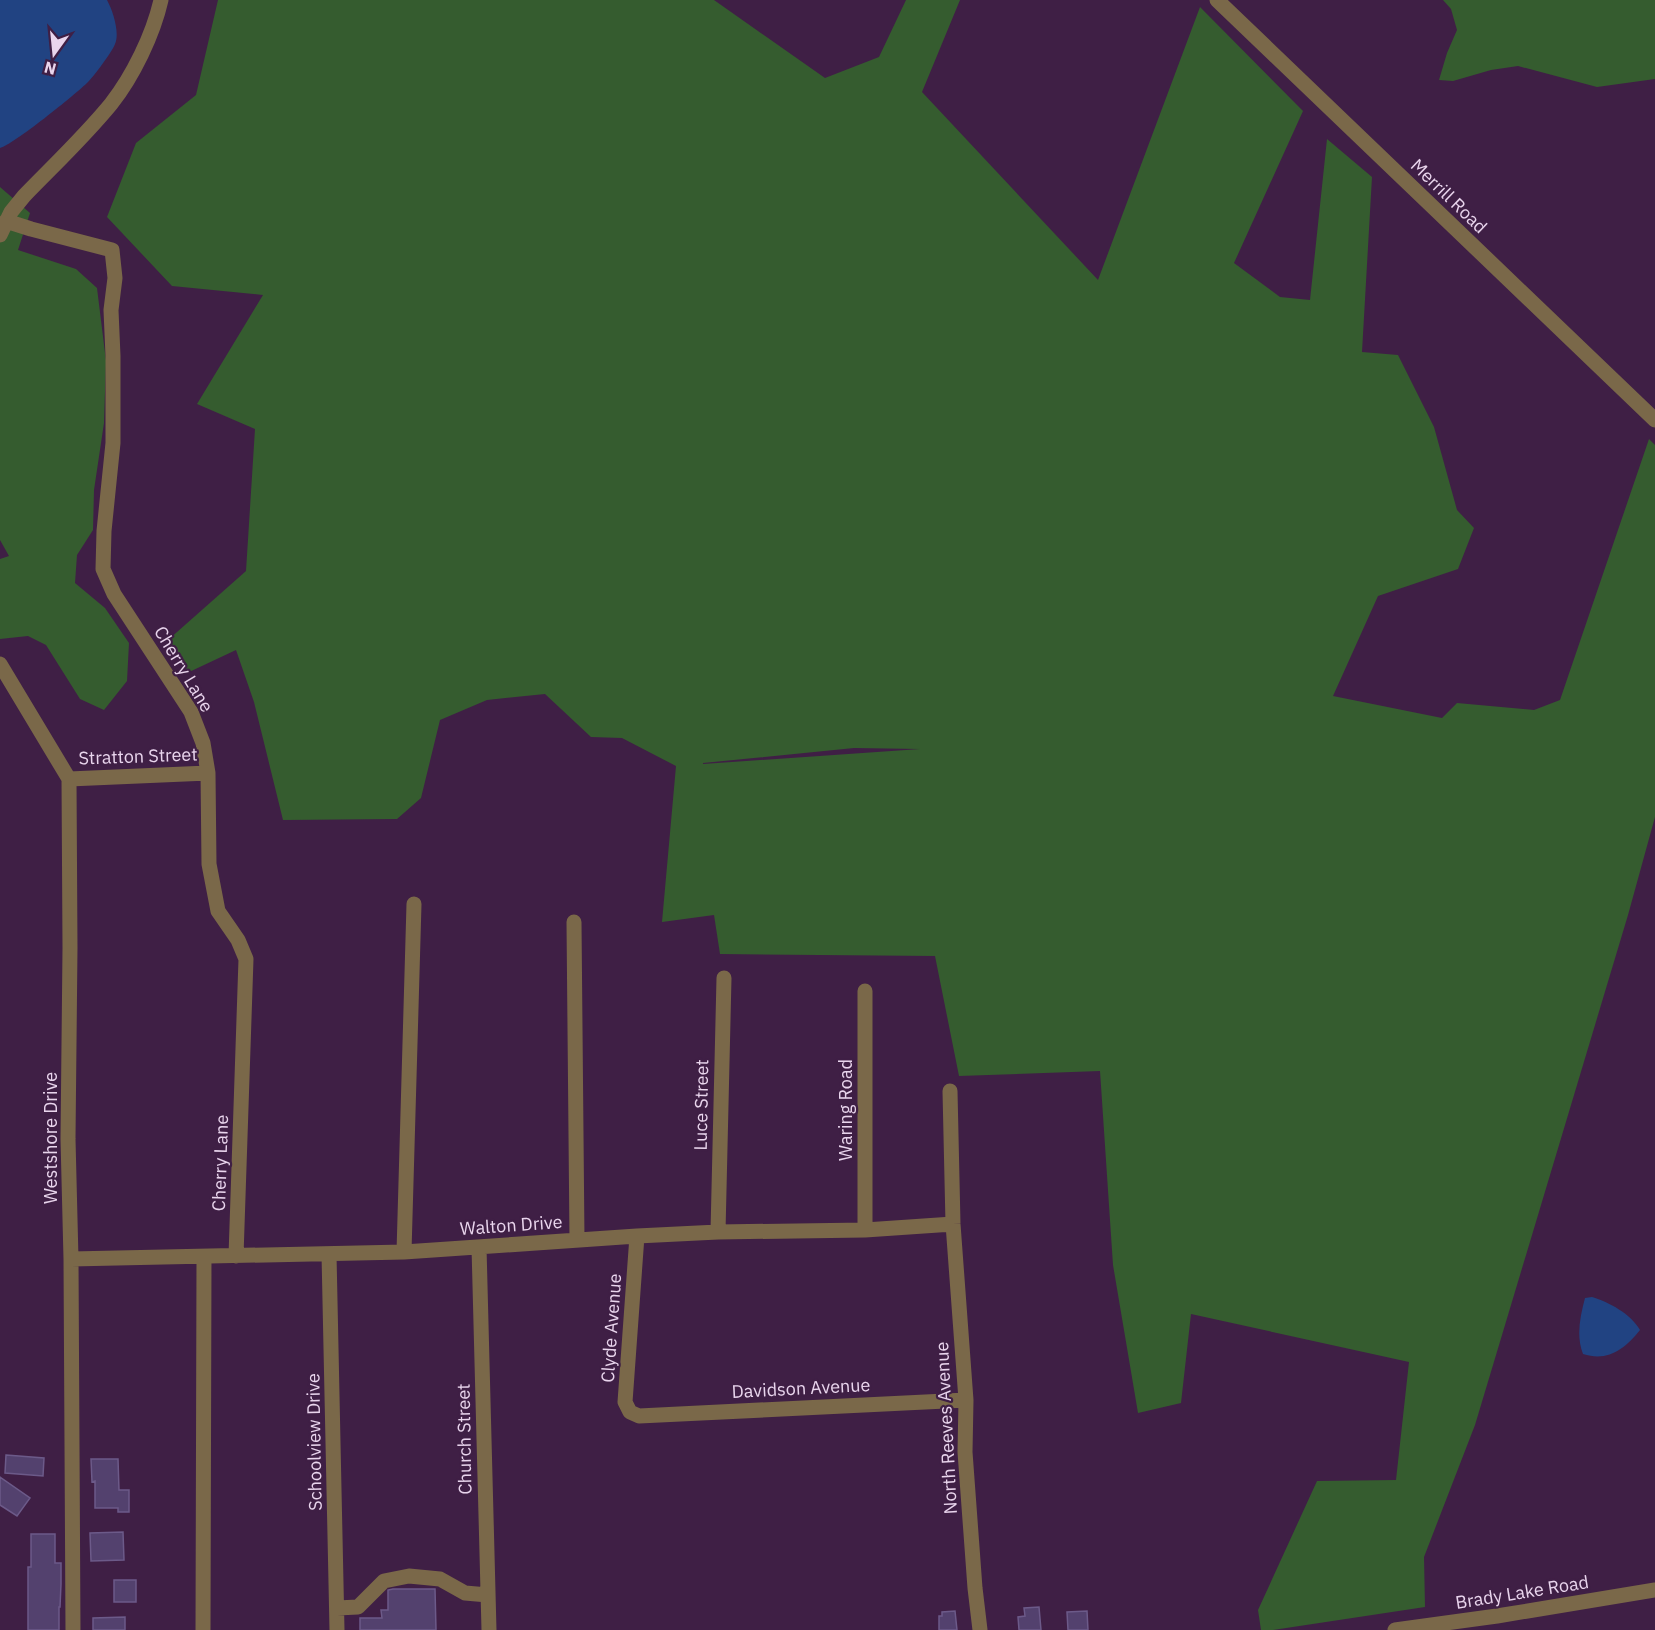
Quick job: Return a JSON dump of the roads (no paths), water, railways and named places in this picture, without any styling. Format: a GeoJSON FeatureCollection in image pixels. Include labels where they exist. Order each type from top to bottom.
{"type":"FeatureCollection","features":[{"type":"Feature","properties":{"kind":"street"},"geometry":{"type":"LineString","coordinates":[[3,228],[11,212],[24,196],[112,103],[132,72],[150,34],[161,0]]}},
{"type":"Feature","properties":{"kind":"street","name":"Merrill Road"},"geometry":{"type":"LineString","coordinates":[[1218,0],[1655,420]]}},
{"type":"Feature","properties":{"kind":"street","name":"Cherry Lane"},"geometry":{"type":"LineString","coordinates":[[3,228],[31,229],[112,250],[115,278],[111,310],[114,356],[113,443],[104,531],[103,569],[114,594],[191,712],[203,743],[208,773],[209,864],[218,911],[238,940],[246,959],[236,1256]]}},
{"type":"Feature","properties":{"kind":"street"},"geometry":{"type":"LineString","coordinates":[[0,664],[69,778]]}},
{"type":"Feature","properties":{"kind":"street","name":"Stratton Street"},"geometry":{"type":"LineString","coordinates":[[69,778],[208,773]]}},
{"type":"Feature","properties":{"kind":"street","name":"Westshore Drive"},"geometry":{"type":"LineString","coordinates":[[69,778],[68,1139],[73,1630]]}},
{"type":"Feature","properties":{"kind":"street"},"geometry":{"type":"LineString","coordinates":[[404,1252],[414,904]]}},
{"type":"Feature","properties":{"kind":"street"},"geometry":{"type":"LineString","coordinates":[[574,922],[577,1240]]}},
{"type":"Feature","properties":{"kind":"street","name":"Luce Street"},"geometry":{"type":"LineString","coordinates":[[718,1232],[724,978]]}},
{"type":"Feature","properties":{"kind":"street","name":"Waring Road"},"geometry":{"type":"LineString","coordinates":[[865,991],[865,1230]]}},
{"type":"Feature","properties":{"kind":"street","name":"North Reeves Avenue"},"geometry":{"type":"LineString","coordinates":[[950,1091],[953,1224],[966,1400],[965,1452],[968,1506],[980,1630]]}},
{"type":"Feature","properties":{"kind":"street","name":"Walton Drive"},"geometry":{"type":"LineString","coordinates":[[71,1259],[404,1252],[637,1236],[718,1232],[865,1230],[953,1224]]}},
{"type":"Feature","properties":{"kind":"street","name":"Clyde Avenue"},"geometry":{"type":"LineString","coordinates":[[637,1236],[625,1401],[630,1412],[639,1416]]}},
{"type":"Feature","properties":{"kind":"street","name":"Church Street"},"geometry":{"type":"LineString","coordinates":[[479,1247],[489,1630]]}},
{"type":"Feature","properties":{"kind":"street","name":"Schoolview Drive"},"geometry":{"type":"LineString","coordinates":[[329,1254],[337,1630]]}},
{"type":"Feature","properties":{"kind":"street"},"geometry":{"type":"LineString","coordinates":[[203,1630],[204,1257]]}},
{"type":"Feature","properties":{"kind":"street","name":"Davidson Avenue"},"geometry":{"type":"LineString","coordinates":[[639,1416],[966,1400]]}},
{"type":"Feature","properties":{"kind":"street"},"geometry":{"type":"LineString","coordinates":[[337,1608],[358,1607],[384,1581],[409,1576],[440,1580],[465,1593],[488,1595]]}},
{"type":"Feature","properties":{"kind":"street","name":"Brady Lake Road"},"geometry":{"type":"LineString","coordinates":[[1395,1630],[1655,1590]]}},
{"type":"Feature","properties":{"kind":"water"},"geometry":{"type":"Polygon","coordinates":[[[0,0],[107,0],[117,34],[113,48],[88,82],[30,129],[0,148],[0,0]]]}},
{"type":"Feature","properties":{"kind":"water"},"geometry":{"type":"Polygon","coordinates":[[[1592,1297],[1619,1309],[1640,1330],[1622,1348],[1608,1355],[1583,1354],[1581,1347],[1579,1333],[1585,1298],[1592,1297]]]}}]}
